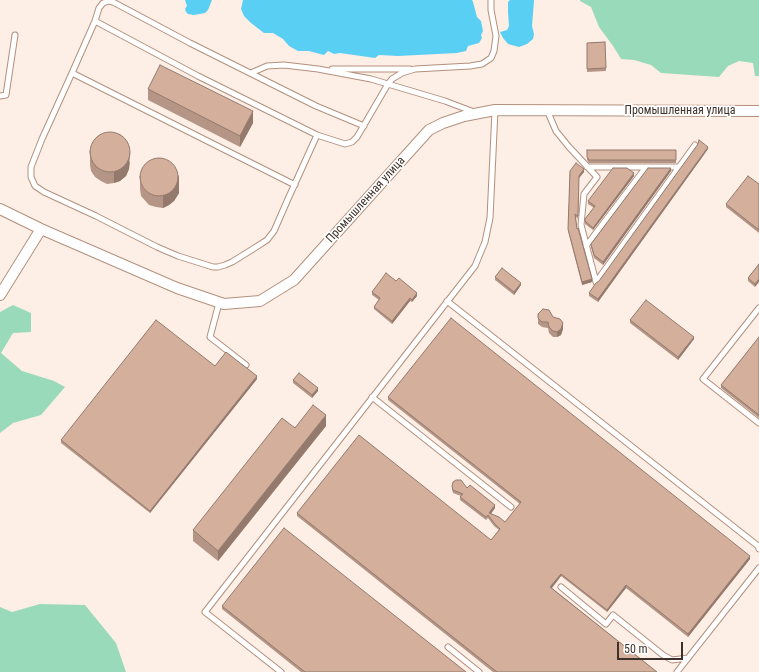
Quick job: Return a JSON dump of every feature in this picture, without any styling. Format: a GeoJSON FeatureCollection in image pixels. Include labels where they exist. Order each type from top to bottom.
{"type":"FeatureCollection","features":[{"type":"Feature","properties":{"kind":"street","name":"Промышленная улица"},"geometry":{"type":"LineString","coordinates":[[0,210],[177,288],[219,303],[224,304],[260,301],[294,280],[429,130],[443,123],[477,113],[495,110],[759,111]]}},
{"type":"Feature","properties":{"kind":"street"},"geometry":{"type":"LineString","coordinates":[[0,295],[41,229]]}},
{"type":"Feature","properties":{"kind":"lane"},"geometry":{"type":"LineString","coordinates":[[318,69],[415,69],[482,64],[491,58],[494,51],[496,36],[491,10],[492,0]]}},
{"type":"Feature","properties":{"kind":"lane"},"geometry":{"type":"LineString","coordinates":[[317,135],[274,231],[266,240],[232,262],[213,267],[169,252],[44,192],[35,186],[31,177],[32,167],[42,139],[100,8],[103,3],[109,1],[316,106],[364,126]]}},
{"type":"Feature","properties":{"kind":"lane"},"geometry":{"type":"LineString","coordinates":[[95,21],[198,76],[317,135],[345,144],[352,142],[357,137],[392,79],[402,73],[415,69]]}},
{"type":"Feature","properties":{"kind":"lane"},"geometry":{"type":"LineString","coordinates":[[0,96],[6,95],[15,36]]}},
{"type":"Feature","properties":{"kind":"lane"},"geometry":{"type":"LineString","coordinates":[[251,73],[266,66],[284,65],[318,69],[371,79],[445,101],[477,113]]}},
{"type":"Feature","properties":{"kind":"lane"},"geometry":{"type":"LineString","coordinates":[[72,73],[295,185]]}},
{"type":"Feature","properties":{"kind":"lane"},"geometry":{"type":"LineString","coordinates":[[281,672],[205,612],[475,266],[485,242],[490,218],[495,110]]}},
{"type":"Feature","properties":{"kind":"lane"},"geometry":{"type":"LineString","coordinates":[[547,110],[556,131],[597,177]]}},
{"type":"Feature","properties":{"kind":"lane"},"geometry":{"type":"LineString","coordinates":[[605,167],[584,194],[581,225],[596,282],[695,145]]}},
{"type":"Feature","properties":{"kind":"lane"},"geometry":{"type":"LineString","coordinates":[[587,167],[679,167]]}},
{"type":"Feature","properties":{"kind":"lane"},"geometry":{"type":"LineString","coordinates":[[586,246],[646,167]]}},
{"type":"Feature","properties":{"kind":"lane"},"geometry":{"type":"LineString","coordinates":[[448,301],[758,546],[759,549]]}},
{"type":"Feature","properties":{"kind":"lane"},"geometry":{"type":"LineString","coordinates":[[219,303],[210,337],[246,365]]}},
{"type":"Feature","properties":{"kind":"lane"},"geometry":{"type":"LineString","coordinates":[[759,308],[703,380],[759,423]]}},
{"type":"Feature","properties":{"kind":"lane"},"geometry":{"type":"LineString","coordinates":[[372,397],[511,508]]}},
{"type":"Feature","properties":{"kind":"lane"},"geometry":{"type":"LineString","coordinates":[[677,672],[759,568]]}},
{"type":"Feature","properties":{"kind":"lane"},"geometry":{"type":"LineString","coordinates":[[560,587],[606,624],[613,615],[663,655],[672,660],[688,658]]}},
{"type":"Feature","properties":{"kind":"lane"},"geometry":{"type":"LineString","coordinates":[[448,647],[479,672]]}},
{"type":"Feature","properties":{"kind":"green space"},"geometry":{"type":"Polygon","coordinates":[[[580,0],[759,0],[759,76],[755,76],[753,63],[739,61],[728,66],[719,77],[661,73],[651,65],[634,60],[621,59],[599,27],[591,7],[580,0]]]}},
{"type":"Feature","properties":{"kind":"green space"},"geometry":{"type":"Polygon","coordinates":[[[13,305],[31,313],[31,332],[13,333],[1,353],[22,371],[54,381],[65,387],[41,415],[13,423],[0,433],[0,312],[13,305]]]}},
{"type":"Feature","properties":{"kind":"green space"},"geometry":{"type":"Polygon","coordinates":[[[40,604],[85,605],[116,643],[126,672],[0,672],[0,607],[12,612],[40,604]]]}},
{"type":"Feature","properties":{"kind":"water"},"geometry":{"type":"Polygon","coordinates":[[[185,0],[212,0],[208,10],[205,13],[194,15],[186,12],[185,9],[187,6],[185,0]]]}},
{"type":"Feature","properties":{"kind":"water"},"geometry":{"type":"Polygon","coordinates":[[[243,0],[472,0],[477,17],[481,21],[483,31],[481,35],[482,38],[479,43],[468,46],[466,51],[457,53],[398,56],[379,55],[375,58],[340,53],[334,54],[328,51],[324,55],[309,51],[298,51],[289,46],[283,39],[273,33],[264,33],[251,23],[244,16],[241,9],[243,0]]]}},
{"type":"Feature","properties":{"kind":"water"},"geometry":{"type":"Polygon","coordinates":[[[510,0],[534,0],[532,26],[534,34],[533,39],[527,44],[519,47],[508,44],[500,32],[507,30],[509,26],[508,2],[510,0]]]}},
{"type":"Feature","properties":{"kind":"building"},"geometry":{"type":"Polygon","coordinates":[[[605,42],[606,68],[587,69],[587,43],[605,42]]]}},
{"type":"Feature","properties":{"kind":"building"},"geometry":{"type":"Polygon","coordinates":[[[160,65],[253,111],[240,136],[148,89],[160,65]]]}},
{"type":"Feature","properties":{"kind":"building"},"geometry":{"type":"Polygon","coordinates":[[[110,132],[118,134],[124,138],[128,144],[130,152],[128,160],[124,166],[118,170],[110,172],[102,170],[96,166],[92,160],[90,152],[92,144],[96,138],[102,134],[110,132]]]}},
{"type":"Feature","properties":{"kind":"building"},"geometry":{"type":"Polygon","coordinates":[[[699,140],[708,147],[598,299],[589,293],[698,144],[699,140]]]}},
{"type":"Feature","properties":{"kind":"building"},"geometry":{"type":"Polygon","coordinates":[[[587,150],[676,150],[676,160],[589,160],[587,157],[587,150]]]}},
{"type":"Feature","properties":{"kind":"building"},"geometry":{"type":"Polygon","coordinates":[[[155,158],[163,158],[173,163],[177,170],[177,184],[173,191],[163,196],[155,196],[145,191],[143,188],[140,181],[140,173],[145,163],[148,161],[155,158]]]}},
{"type":"Feature","properties":{"kind":"building"},"geometry":{"type":"Polygon","coordinates":[[[576,163],[584,169],[579,176],[578,216],[575,214],[577,229],[578,228],[592,279],[582,282],[568,229],[570,171],[576,163]]]}},
{"type":"Feature","properties":{"kind":"building"},"geometry":{"type":"Polygon","coordinates":[[[613,168],[627,168],[634,173],[593,228],[585,221],[595,206],[588,201],[613,168]]]}},
{"type":"Feature","properties":{"kind":"building"},"geometry":{"type":"Polygon","coordinates":[[[648,168],[671,168],[603,262],[594,255],[591,244],[648,168]]]}},
{"type":"Feature","properties":{"kind":"building"},"geometry":{"type":"Polygon","coordinates":[[[748,176],[759,184],[759,230],[726,204],[748,176]]]}},
{"type":"Feature","properties":{"kind":"building"},"geometry":{"type":"Polygon","coordinates":[[[759,264],[759,279],[755,284],[748,278],[759,264]]]}},
{"type":"Feature","properties":{"kind":"building"},"geometry":{"type":"Polygon","coordinates":[[[502,268],[521,283],[514,292],[495,277],[502,268]]]}},
{"type":"Feature","properties":{"kind":"building"},"geometry":{"type":"Polygon","coordinates":[[[386,273],[396,281],[399,278],[417,293],[412,300],[410,298],[392,321],[374,307],[380,298],[372,292],[386,273]]]}},
{"type":"Feature","properties":{"kind":"building"},"geometry":{"type":"Polygon","coordinates":[[[646,300],[694,337],[678,357],[630,320],[646,300]]]}},
{"type":"Feature","properties":{"kind":"building"},"geometry":{"type":"Polygon","coordinates":[[[543,309],[549,310],[553,317],[560,319],[563,323],[561,329],[557,332],[553,331],[549,327],[548,322],[542,322],[538,318],[538,314],[543,309]]]}},
{"type":"Feature","properties":{"kind":"building"},"geometry":{"type":"Polygon","coordinates":[[[451,318],[750,556],[688,634],[626,585],[607,610],[561,574],[550,587],[657,672],[497,672],[297,513],[359,435],[491,540],[500,529],[488,515],[486,517],[460,497],[463,494],[453,490],[453,482],[456,480],[461,480],[467,488],[470,485],[495,505],[489,513],[499,517],[505,522],[521,502],[388,397],[451,318]]]}},
{"type":"Feature","properties":{"kind":"building"},"geometry":{"type":"Polygon","coordinates":[[[156,320],[215,366],[226,352],[257,376],[150,511],[61,440],[156,320]]]}},
{"type":"Feature","properties":{"kind":"building"},"geometry":{"type":"Polygon","coordinates":[[[759,337],[759,415],[721,385],[759,337]]]}},
{"type":"Feature","properties":{"kind":"building"},"geometry":{"type":"Polygon","coordinates":[[[299,373],[318,388],[312,395],[293,380],[299,373]]]}},
{"type":"Feature","properties":{"kind":"building"},"geometry":{"type":"Polygon","coordinates":[[[313,405],[326,415],[218,551],[193,530],[282,418],[295,428],[313,405]]]}},
{"type":"Feature","properties":{"kind":"building"},"geometry":{"type":"Polygon","coordinates":[[[284,528],[466,672],[305,672],[222,606],[284,528]]]}}]}
